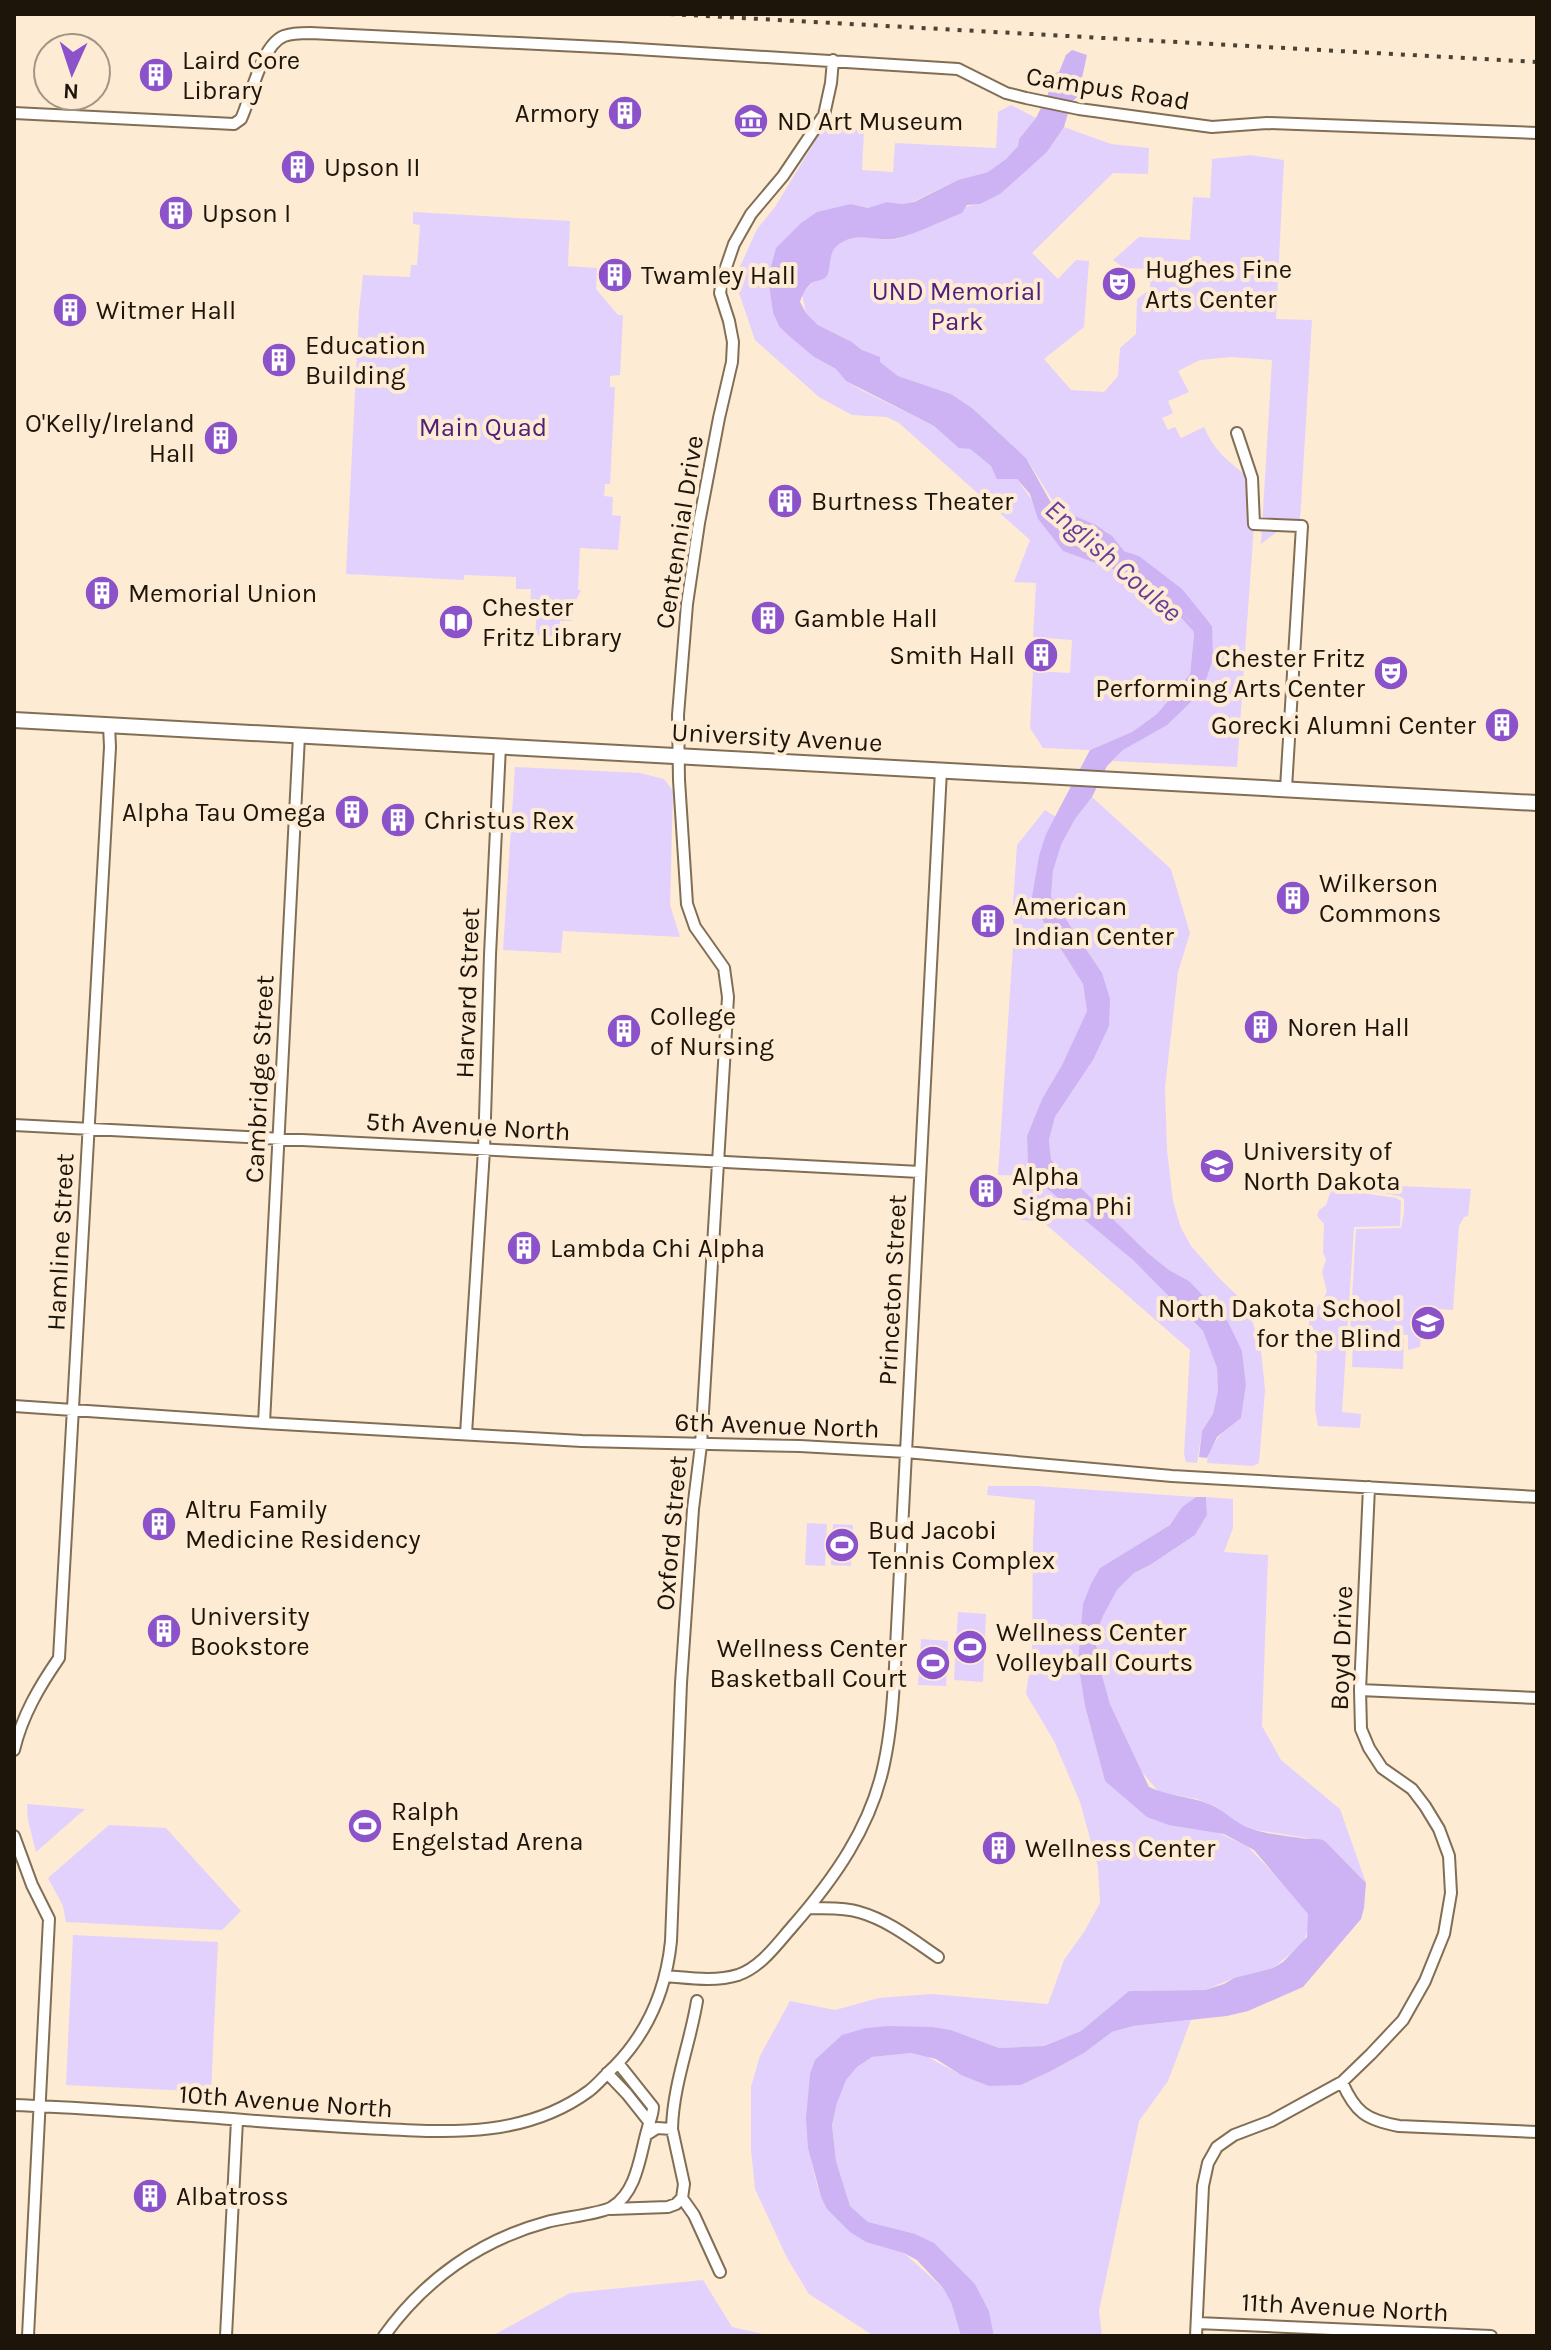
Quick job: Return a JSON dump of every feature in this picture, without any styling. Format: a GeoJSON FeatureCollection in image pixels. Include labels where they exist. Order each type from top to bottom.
{"type":"FeatureCollection","features":[{"type":"Feature","properties":{"kind":"street","name":"Campus Road"},"geometry":{"type":"LineString","coordinates":[[14,113],[234,124],[245,111],[269,49],[283,36],[293,34],[410,37],[958,69],[1006,93],[1026,98],[1079,109],[1212,127],[1267,123],[1537,133]]}},
{"type":"Feature","properties":{"kind":"street","name":"Centennial Drive"},"geometry":{"type":"LineString","coordinates":[[679,780],[678,715],[691,572],[710,461],[732,362],[733,342],[720,293],[723,276],[745,224],[783,176],[824,115],[833,60]]}},
{"type":"Feature","properties":{"kind":"street"},"geometry":{"type":"LineString","coordinates":[[1237,433],[1252,478],[1254,524],[1301,526],[1286,788]]}},
{"type":"Feature","properties":{"kind":"street","name":"University Avenue"},"geometry":{"type":"LineString","coordinates":[[14,720],[1537,803]]}},
{"type":"Feature","properties":{"kind":"street","name":"Hamline Street"},"geometry":{"type":"LineString","coordinates":[[14,1750],[31,1703],[59,1658],[109,725]]}},
{"type":"Feature","properties":{"kind":"street","name":"Cambridge Street"},"geometry":{"type":"LineString","coordinates":[[264,1423],[299,736]]}},
{"type":"Feature","properties":{"kind":"street","name":"Harvard Street"},"geometry":{"type":"LineString","coordinates":[[466,1434],[484,1150],[500,746]]}},
{"type":"Feature","properties":{"kind":"street","name":"Princeton Street"},"geometry":{"type":"LineString","coordinates":[[666,1976],[723,1979],[752,1969],[767,1955],[842,1865],[875,1795],[884,1766],[895,1667],[941,770]]}},
{"type":"Feature","properties":{"kind":"street","name":"Oxford Street"},"geometry":{"type":"LineString","coordinates":[[553,2112],[590,2091],[618,2063],[644,2029],[659,2000],[671,1941],[681,1683],[693,1509],[701,1445],[728,997],[724,968],[695,927],[687,904],[679,780]]}},
{"type":"Feature","properties":{"kind":"street","name":"5th Avenue North"},"geometry":{"type":"LineString","coordinates":[[14,1125],[920,1172]]}},
{"type":"Feature","properties":{"kind":"street","name":"6th Avenue North"},"geometry":{"type":"LineString","coordinates":[[14,1406],[582,1441],[906,1452],[1100,1471],[1537,1497]]}},
{"type":"Feature","properties":{"kind":"street","name":"Boyd Drive"},"geometry":{"type":"LineString","coordinates":[[1196,2336],[1203,2186],[1208,2163],[1217,2147],[1234,2135],[1271,2121],[1342,2082],[1403,2020],[1425,1981],[1444,1934],[1451,1893],[1449,1856],[1439,1829],[1412,1789],[1382,1768],[1361,1729],[1369,1487]]}},
{"type":"Feature","properties":{"kind":"street"},"geometry":{"type":"LineString","coordinates":[[1360,1690],[1537,1698]]}},
{"type":"Feature","properties":{"kind":"street"},"geometry":{"type":"LineString","coordinates":[[14,1836],[32,1885],[49,1919],[28,2336]]}},
{"type":"Feature","properties":{"kind":"street"},"geometry":{"type":"LineString","coordinates":[[808,1908],[856,1911],[869,1915],[938,1957]]}},
{"type":"Feature","properties":{"kind":"street"},"geometry":{"type":"LineString","coordinates":[[384,2336],[427,2287],[478,2249],[505,2236],[566,2217],[611,2209],[668,2207],[682,2198],[684,2184],[672,2129],[674,2098],[688,2050],[697,2001]]}},
{"type":"Feature","properties":{"kind":"street"},"geometry":{"type":"LineString","coordinates":[[611,2209],[638,2171],[653,2107],[618,2063]]}},
{"type":"Feature","properties":{"kind":"street"},"geometry":{"type":"LineString","coordinates":[[607,2073],[650,2123]]}},
{"type":"Feature","properties":{"kind":"street"},"geometry":{"type":"LineString","coordinates":[[1342,2082],[1350,2100],[1362,2114],[1381,2123],[1537,2132]]}},
{"type":"Feature","properties":{"kind":"street","name":"10th Avenue North"},"geometry":{"type":"LineString","coordinates":[[14,2105],[335,2127],[459,2132],[485,2131],[553,2112]]}},
{"type":"Feature","properties":{"kind":"street"},"geometry":{"type":"LineString","coordinates":[[226,2336],[237,2120]]}},
{"type":"Feature","properties":{"kind":"street"},"geometry":{"type":"LineString","coordinates":[[646,2135],[657,2128],[672,2129]]}},
{"type":"Feature","properties":{"kind":"street"},"geometry":{"type":"LineString","coordinates":[[682,2198],[694,2215],[720,2272]]}},
{"type":"Feature","properties":{"kind":"street","name":"11th Avenue North"},"geometry":{"type":"LineString","coordinates":[[1197,2323],[1491,2336]]}},
{"type":"Feature","properties":{"kind":"green space"},"geometry":{"type":"Polygon","coordinates":[[[1011,105],[1036,118],[1019,139],[1018,146],[988,172],[958,180],[912,202],[887,202],[868,208],[851,204],[768,278],[773,313],[778,324],[814,357],[836,369],[846,381],[934,426],[959,447],[970,449],[991,466],[1017,479],[1034,503],[1038,519],[1063,551],[1115,569],[1164,595],[1191,622],[1194,635],[1190,674],[1157,714],[1132,732],[1090,750],[1043,748],[1030,728],[1033,671],[1070,673],[1072,640],[1033,637],[1036,583],[1014,582],[1030,540],[899,423],[887,417],[852,415],[819,397],[755,340],[739,293],[739,269],[757,229],[775,207],[823,128],[864,130],[862,170],[893,172],[895,143],[996,148],[998,112],[1011,105]]]}},
{"type":"Feature","properties":{"kind":"green space","name":"UND Memorial Park"},"geometry":{"type":"Polygon","coordinates":[[[1064,127],[1111,144],[1149,148],[1148,174],[1113,173],[1032,253],[1058,279],[1076,260],[1089,261],[1084,327],[1044,359],[1071,390],[1104,392],[1118,376],[1120,348],[1136,334],[1137,299],[1150,289],[1150,269],[1124,268],[1113,260],[1139,237],[1190,240],[1193,197],[1210,198],[1212,159],[1250,155],[1284,160],[1276,319],[1312,320],[1300,521],[1282,528],[1261,544],[1272,360],[1232,357],[1200,360],[1178,371],[1189,392],[1168,401],[1173,413],[1162,418],[1168,430],[1175,427],[1181,438],[1204,427],[1217,450],[1248,477],[1254,524],[1237,767],[1112,761],[1196,697],[1212,625],[1139,556],[1124,551],[1106,531],[1058,509],[1026,458],[972,408],[951,394],[898,376],[852,342],[818,325],[806,313],[802,294],[839,244],[854,238],[900,238],[959,209],[980,204],[1047,152],[1064,127]]]}},
{"type":"Feature","properties":{"kind":"green space","name":"Main Quad"},"geometry":{"type":"Polygon","coordinates":[[[413,212],[570,221],[568,266],[597,268],[596,289],[618,315],[623,315],[620,375],[610,376],[610,387],[615,387],[610,484],[605,484],[604,496],[613,497],[612,515],[621,516],[618,550],[580,548],[578,590],[581,590],[571,621],[560,621],[559,637],[535,635],[537,610],[530,609],[531,589],[516,589],[516,577],[464,575],[464,580],[346,574],[363,275],[410,277],[411,265],[417,265],[420,225],[413,224],[413,212]]]}},
{"type":"Feature","properties":{"kind":"green space"},"geometry":{"type":"Polygon","coordinates":[[[515,767],[640,773],[664,779],[673,791],[670,905],[680,937],[563,931],[561,953],[503,950],[515,767]]]}},
{"type":"Feature","properties":{"kind":"green space"},"geometry":{"type":"Polygon","coordinates":[[[1092,797],[1171,869],[1190,933],[1178,972],[1165,1088],[1173,1201],[1181,1228],[1191,1246],[1248,1306],[1261,1350],[1265,1390],[1259,1463],[1253,1466],[1207,1463],[1214,1443],[1241,1418],[1246,1385],[1242,1351],[1189,1281],[1149,1254],[1082,1189],[1058,1171],[1051,1159],[1049,1140],[1055,1117],[1093,1060],[1102,973],[1051,897],[1053,871],[1061,845],[1092,797]]]}},
{"type":"Feature","properties":{"kind":"green space"},"geometry":{"type":"Polygon","coordinates":[[[1045,810],[1056,817],[1046,834],[1038,913],[1083,984],[1087,1011],[1042,1099],[1027,1136],[1028,1167],[1133,1260],[1203,1331],[1217,1368],[1218,1390],[1213,1414],[1202,1431],[1197,1463],[1186,1462],[1184,1454],[1190,1350],[1042,1221],[1021,1220],[1023,1176],[998,1175],[1013,946],[1025,940],[1012,918],[1017,845],[1045,810]]]}},
{"type":"Feature","properties":{"kind":"green space"},"geometry":{"type":"Polygon","coordinates":[[[1349,1184],[1471,1189],[1468,1216],[1459,1226],[1453,1310],[1423,1308],[1420,1347],[1408,1350],[1408,1335],[1350,1333],[1356,1229],[1401,1228],[1404,1199],[1349,1184]]]}},
{"type":"Feature","properties":{"kind":"green space"},"geometry":{"type":"Polygon","coordinates":[[[1333,1185],[1401,1201],[1400,1226],[1354,1227],[1342,1412],[1361,1414],[1360,1428],[1318,1426],[1315,1409],[1317,1354],[1308,1343],[1309,1320],[1327,1292],[1322,1272],[1326,1260],[1323,1252],[1324,1224],[1317,1216],[1326,1205],[1333,1185]]]}},
{"type":"Feature","properties":{"kind":"green space"},"geometry":{"type":"Polygon","coordinates":[[[1353,1336],[1404,1338],[1403,1369],[1352,1367],[1353,1336]]]}},
{"type":"Feature","properties":{"kind":"green space"},"geometry":{"type":"Polygon","coordinates":[[[988,1486],[1036,1486],[1196,1497],[1182,1507],[1170,1525],[1100,1568],[1078,1663],[1085,1706],[1105,1781],[1247,1846],[1308,1914],[1308,1930],[1303,1943],[1273,1968],[1234,1978],[1205,1990],[1129,1991],[1081,2031],[1044,2046],[999,2048],[951,2030],[933,2027],[866,2028],[810,2074],[808,2136],[821,2197],[904,2253],[943,2288],[951,2302],[961,2336],[874,2336],[809,2294],[787,2258],[755,2189],[751,2149],[751,2087],[760,2056],[790,2001],[835,2010],[879,1998],[931,1994],[1048,2004],[1064,1960],[1100,1903],[1098,1867],[1080,1802],[1054,1741],[1026,1694],[1032,1653],[1035,1500],[987,1495],[988,1486]]]}},
{"type":"Feature","properties":{"kind":"green space"},"geometry":{"type":"Polygon","coordinates":[[[1206,1497],[1233,1499],[1233,1528],[1224,1552],[1268,1555],[1262,1726],[1281,1760],[1340,1809],[1366,1883],[1325,1841],[1251,1829],[1231,1820],[1217,1807],[1197,1799],[1159,1792],[1142,1772],[1110,1704],[1095,1637],[1103,1616],[1117,1590],[1134,1573],[1195,1535],[1207,1515],[1206,1497]]]}},
{"type":"Feature","properties":{"kind":"green space","name":"Bud Jacobi Tennis Complex"},"geometry":{"type":"Polygon","coordinates":[[[807,1523],[827,1524],[825,1566],[805,1565],[807,1523]]]}},
{"type":"Feature","properties":{"kind":"green space","name":"Bud Jacobi Tennis Complex"},"geometry":{"type":"Polygon","coordinates":[[[833,1524],[853,1525],[851,1566],[831,1565],[833,1524]]]}},
{"type":"Feature","properties":{"kind":"green space","name":"Wellness Center Volleyball Courts"},"geometry":{"type":"Polygon","coordinates":[[[958,1612],[986,1614],[983,1682],[954,1680],[958,1612]]]}},
{"type":"Feature","properties":{"kind":"green space","name":"Wellness Center Basketball Court"},"geometry":{"type":"Polygon","coordinates":[[[921,1639],[948,1641],[946,1686],[918,1685],[921,1639]]]}},
{"type":"Feature","properties":{"kind":"green space"},"geometry":{"type":"Polygon","coordinates":[[[27,1804],[85,1809],[36,1852],[27,1804]]]}},
{"type":"Feature","properties":{"kind":"green space"},"geometry":{"type":"Polygon","coordinates":[[[109,1825],[166,1828],[241,1911],[222,1930],[66,1922],[63,1906],[48,1878],[109,1825]]]}},
{"type":"Feature","properties":{"kind":"green space"},"geometry":{"type":"Polygon","coordinates":[[[73,1935],[218,1942],[211,2092],[66,2085],[73,1935]]]}},
{"type":"Feature","properties":{"kind":"green space"},"geometry":{"type":"Polygon","coordinates":[[[1191,2020],[1168,2081],[1139,2121],[1099,2311],[1102,2336],[994,2336],[989,2311],[975,2284],[957,2268],[885,2227],[868,2222],[850,2206],[836,2161],[832,2125],[845,2080],[872,2057],[911,2053],[926,2056],[961,2075],[1021,2085],[1084,2053],[1112,2032],[1133,2026],[1191,2020]]]}},
{"type":"Feature","properties":{"kind":"green space"},"geometry":{"type":"Polygon","coordinates":[[[703,2280],[732,2327],[772,2336],[492,2336],[570,2293],[703,2280]]]}},
{"type":"Feature","properties":{"kind":"water"},"geometry":{"type":"Polygon","coordinates":[[[1072,50],[1087,55],[1078,96],[1071,103],[1064,127],[1047,152],[1000,194],[980,204],[967,205],[962,213],[899,238],[858,237],[844,241],[832,253],[827,275],[811,284],[800,302],[818,325],[880,357],[880,362],[898,376],[951,394],[972,408],[1026,458],[1050,501],[1058,509],[1096,525],[1112,536],[1124,551],[1139,556],[1182,589],[1212,626],[1213,658],[1196,697],[1167,725],[1123,750],[1107,766],[1092,797],[1061,845],[1053,871],[1051,897],[1102,973],[1110,999],[1109,1026],[1093,1060],[1055,1117],[1049,1140],[1051,1159],[1058,1171],[1082,1189],[1149,1254],[1189,1281],[1228,1322],[1242,1351],[1246,1385],[1241,1418],[1217,1437],[1207,1458],[1199,1457],[1202,1431],[1213,1414],[1218,1390],[1217,1368],[1203,1331],[1133,1260],[1044,1186],[1028,1167],[1027,1136],[1042,1099],[1087,1011],[1083,984],[1038,913],[1032,897],[1046,834],[1090,750],[1132,732],[1157,714],[1190,674],[1194,635],[1191,622],[1172,604],[1129,575],[1063,551],[1038,519],[1030,494],[1017,479],[997,479],[991,466],[970,449],[959,448],[934,426],[846,381],[836,369],[814,357],[779,326],[773,313],[768,278],[776,248],[817,212],[851,204],[868,208],[887,202],[914,202],[958,180],[988,172],[1006,159],[1018,146],[1019,139],[1036,118],[1048,94],[1051,83],[1046,76],[1059,72],[1066,55],[1072,50]]]}},
{"type":"Feature","properties":{"kind":"water"},"geometry":{"type":"Polygon","coordinates":[[[1196,1497],[1206,1497],[1207,1515],[1195,1535],[1134,1573],[1117,1590],[1103,1616],[1095,1637],[1110,1704],[1149,1787],[1209,1804],[1252,1829],[1325,1841],[1366,1883],[1361,1919],[1303,1987],[1248,2011],[1227,2016],[1133,2026],[1112,2032],[1084,2053],[1021,2085],[989,2086],[961,2075],[936,2059],[911,2053],[872,2057],[857,2067],[846,2080],[832,2125],[836,2161],[850,2206],[868,2222],[915,2234],[934,2243],[975,2284],[989,2311],[994,2336],[961,2336],[951,2302],[943,2288],[917,2260],[866,2242],[850,2232],[827,2209],[808,2148],[806,2118],[810,2074],[815,2060],[842,2035],[888,2026],[951,2030],[999,2048],[1044,2046],[1081,2031],[1129,1991],[1205,1990],[1234,1978],[1273,1968],[1307,1937],[1308,1914],[1254,1850],[1224,1834],[1169,1825],[1147,1817],[1105,1781],[1085,1706],[1078,1663],[1083,1604],[1091,1584],[1100,1568],[1170,1525],[1182,1507],[1196,1497]]]}},
{"type":"Feature","properties":{"kind":"waterway","name":"English Coulee"},"geometry":{"type":"LineString","coordinates":[[1170,602],[1193,628]]}},
{"type":"Feature","properties":{"kind":"railway"},"geometry":{"type":"LineString","coordinates":[[670,14],[1537,62]]}},
{"type":"Feature","properties":{"kind":"place","name":"Laird Core Library"},"geometry":{"type":"Point","coordinates":[156,75]}},
{"type":"Feature","properties":{"kind":"place","name":"Armory"},"geometry":{"type":"Point","coordinates":[625,113]}},
{"type":"Feature","properties":{"kind":"place","name":"ND Art Museum"},"geometry":{"type":"Point","coordinates":[751,121]}},
{"type":"Feature","properties":{"kind":"place","name":"Upson II"},"geometry":{"type":"Point","coordinates":[298,167]}},
{"type":"Feature","properties":{"kind":"place","name":"Upson I"},"geometry":{"type":"Point","coordinates":[176,213]}},
{"type":"Feature","properties":{"kind":"place","name":"Twamley Hall"},"geometry":{"type":"Point","coordinates":[615,275]}},
{"type":"Feature","properties":{"kind":"place","name":"Hughes Fine Arts Center"},"geometry":{"type":"Point","coordinates":[1119,284]}},
{"type":"Feature","properties":{"kind":"place","name":"Witmer Hall"},"geometry":{"type":"Point","coordinates":[70,310]}},
{"type":"Feature","properties":{"kind":"place","name":"Education Building"},"geometry":{"type":"Point","coordinates":[279,360]}},
{"type":"Feature","properties":{"kind":"place","name":"O'Kelly/Ireland Hall"},"geometry":{"type":"Point","coordinates":[221,438]}},
{"type":"Feature","properties":{"kind":"place","name":"Burtness Theater"},"geometry":{"type":"Point","coordinates":[785,501]}},
{"type":"Feature","properties":{"kind":"place","name":"Memorial Union"},"geometry":{"type":"Point","coordinates":[102,593]}},
{"type":"Feature","properties":{"kind":"place","name":"Gamble Hall"},"geometry":{"type":"Point","coordinates":[768,618]}},
{"type":"Feature","properties":{"kind":"place","name":"Chester Fritz Library"},"geometry":{"type":"Point","coordinates":[456,622]}},
{"type":"Feature","properties":{"kind":"place","name":"Smith Hall"},"geometry":{"type":"Point","coordinates":[1041,655]}},
{"type":"Feature","properties":{"kind":"place","name":"Chester Fritz Performing Arts Center"},"geometry":{"type":"Point","coordinates":[1391,673]}},
{"type":"Feature","properties":{"kind":"place","name":"Gorecki Alumni Center"},"geometry":{"type":"Point","coordinates":[1502,725]}},
{"type":"Feature","properties":{"kind":"place","name":"Alpha Tau Omega"},"geometry":{"type":"Point","coordinates":[352,812]}},
{"type":"Feature","properties":{"kind":"place","name":"Christus Rex"},"geometry":{"type":"Point","coordinates":[398,820]}},
{"type":"Feature","properties":{"kind":"place","name":"Wilkerson Commons"},"geometry":{"type":"Point","coordinates":[1293,898]}},
{"type":"Feature","properties":{"kind":"place","name":"American Indian Center"},"geometry":{"type":"Point","coordinates":[988,921]}},
{"type":"Feature","properties":{"kind":"place","name":"Noren Hall"},"geometry":{"type":"Point","coordinates":[1261,1027]}},
{"type":"Feature","properties":{"kind":"place","name":"College of Nursing"},"geometry":{"type":"Point","coordinates":[624,1031]}},
{"type":"Feature","properties":{"kind":"place","name":"University of North Dakota"},"geometry":{"type":"Point","coordinates":[1217,1166]}},
{"type":"Feature","properties":{"kind":"place","name":"Alpha Sigma Phi"},"geometry":{"type":"Point","coordinates":[986,1191]}},
{"type":"Feature","properties":{"kind":"place","name":"Lambda Chi Alpha"},"geometry":{"type":"Point","coordinates":[524,1248]}},
{"type":"Feature","properties":{"kind":"place","name":"North Dakota School for the Blind"},"geometry":{"type":"Point","coordinates":[1428,1323]}},
{"type":"Feature","properties":{"kind":"place","name":"Altru Family Medicine Residency"},"geometry":{"type":"Point","coordinates":[159,1524]}},
{"type":"Feature","properties":{"kind":"place","name":"Bud Jacobi Tennis Complex"},"geometry":{"type":"Point","coordinates":[842,1545]}},
{"type":"Feature","properties":{"kind":"place","name":"University Bookstore"},"geometry":{"type":"Point","coordinates":[164,1631]}},
{"type":"Feature","properties":{"kind":"place","name":"Wellness Center Volleyball Courts"},"geometry":{"type":"Point","coordinates":[970,1647]}},
{"type":"Feature","properties":{"kind":"place","name":"Wellness Center Basketball Court"},"geometry":{"type":"Point","coordinates":[933,1663]}},
{"type":"Feature","properties":{"kind":"place","name":"Ralph Engelstad Arena"},"geometry":{"type":"Point","coordinates":[365,1826]}},
{"type":"Feature","properties":{"kind":"place","name":"Wellness Center"},"geometry":{"type":"Point","coordinates":[999,1848]}},
{"type":"Feature","properties":{"kind":"place","name":"Albatross"},"geometry":{"type":"Point","coordinates":[150,2196]}}]}
